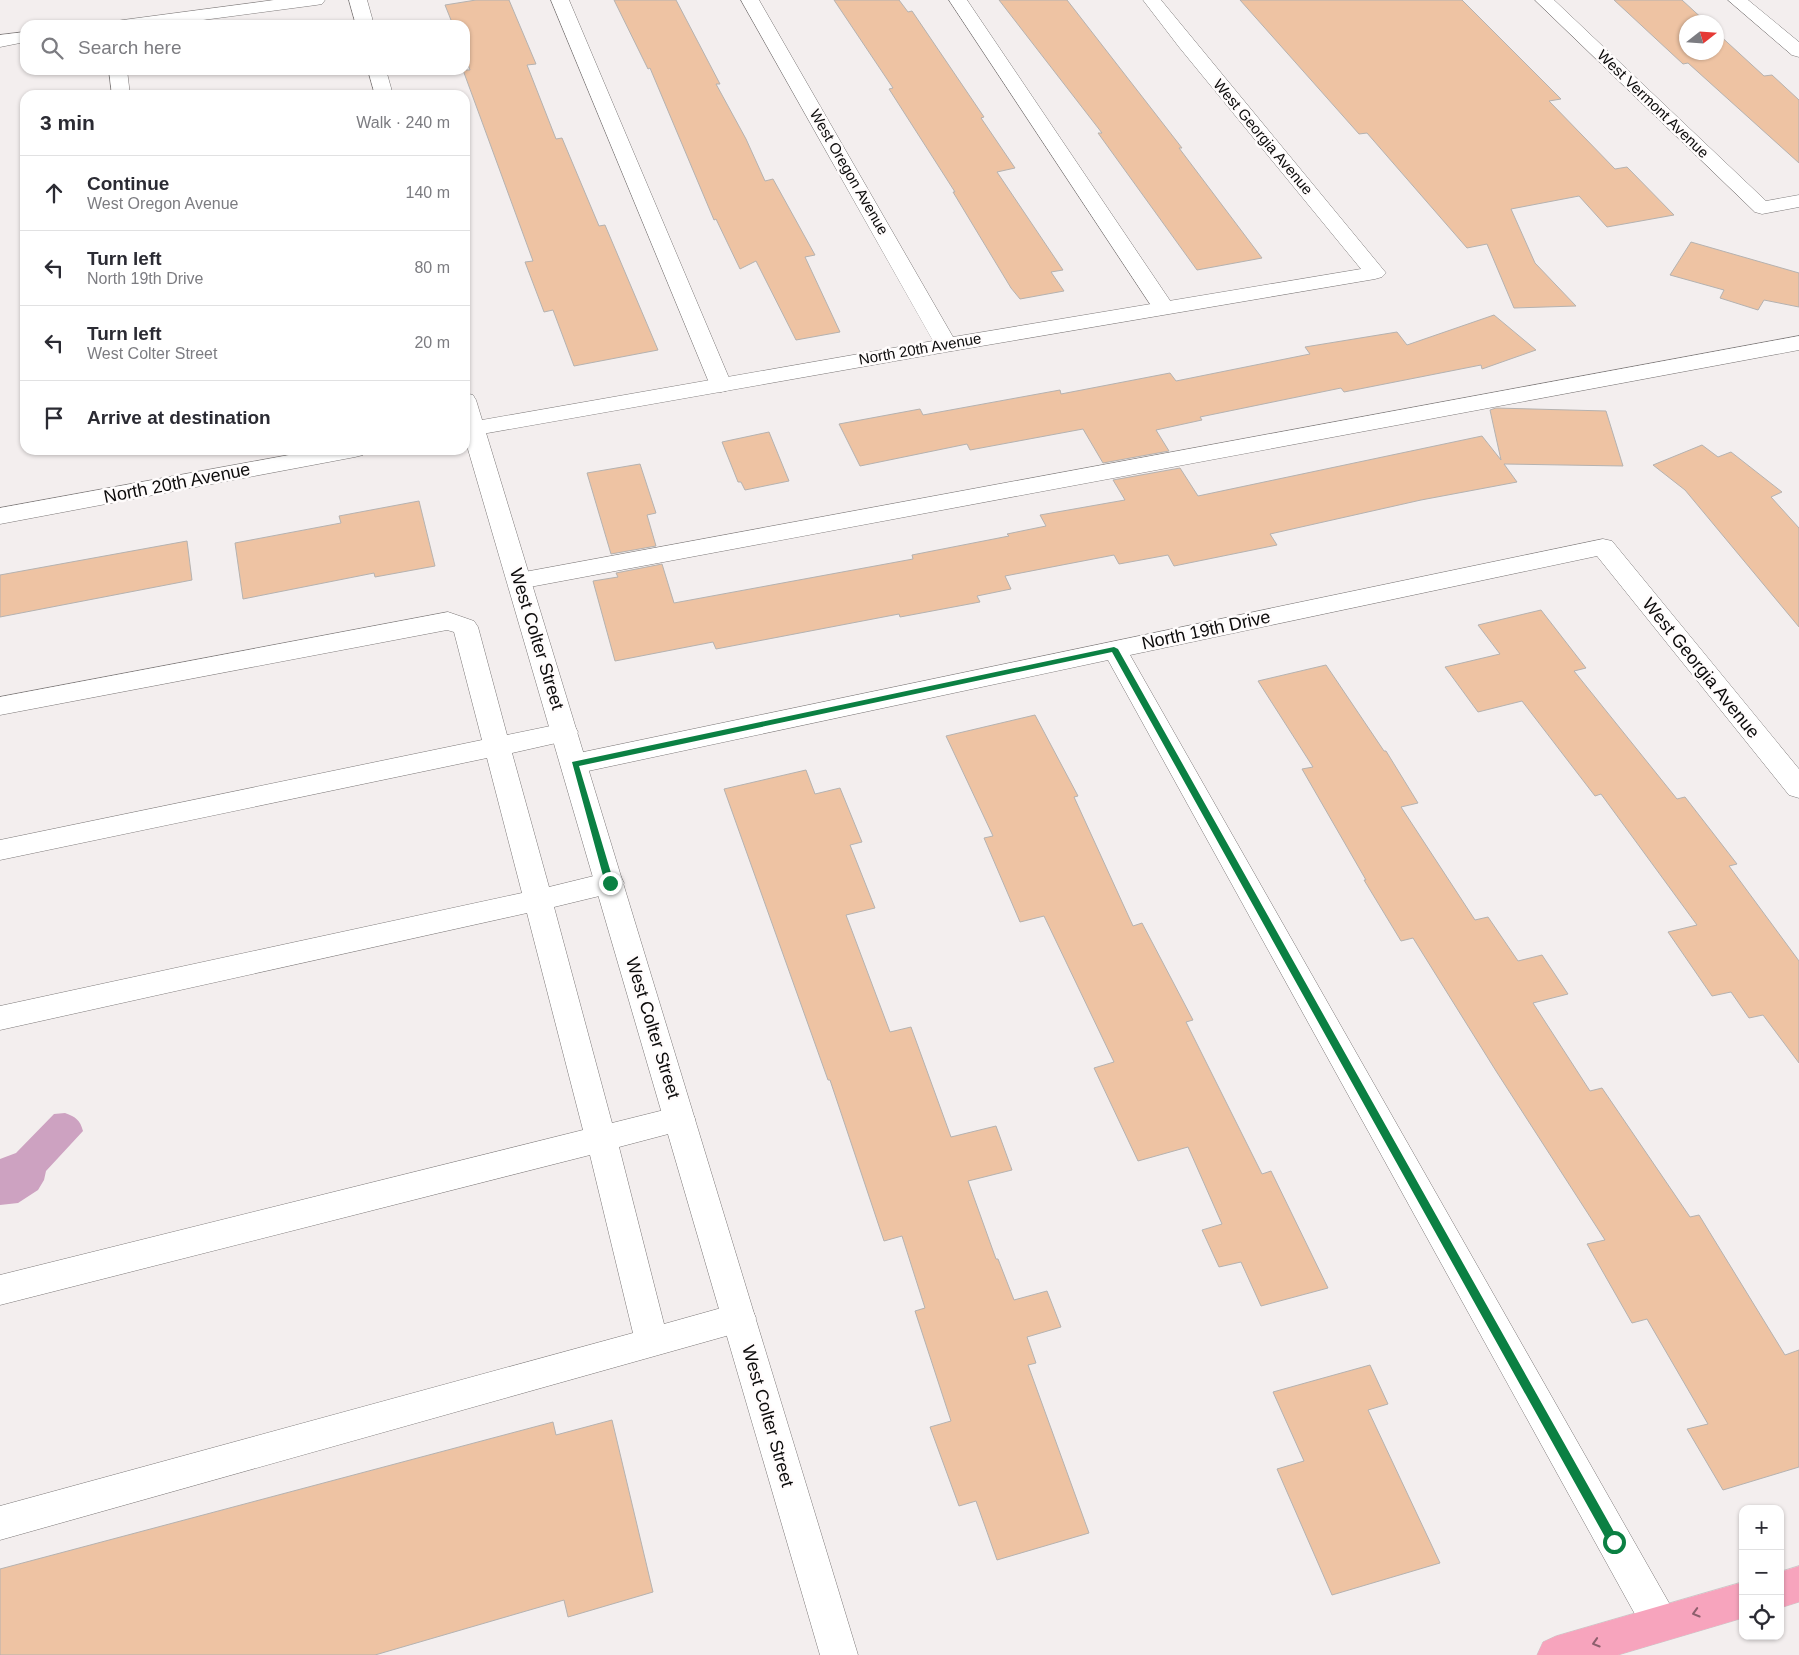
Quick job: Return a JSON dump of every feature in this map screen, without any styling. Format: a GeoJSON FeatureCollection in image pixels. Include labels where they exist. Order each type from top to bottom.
{"type":"FeatureCollection","features":[{"type":"Feature","properties":{"kind":"main road"},"geometry":{"type":"LineString","coordinates":[[1784,1589],[1799,1584]]}},
{"type":"Feature","properties":{"kind":"main road"},"geometry":{"type":"LineString","coordinates":[[1556,1655],[1739,1601]]}},
{"type":"Feature","properties":{"kind":"street"},"geometry":{"type":"LineString","coordinates":[[162,20],[316,0]]}},
{"type":"Feature","properties":{"kind":"street"},"geometry":{"type":"LineString","coordinates":[[358,0],[364,20]]}},
{"type":"Feature","properties":{"kind":"street"},"geometry":{"type":"LineString","coordinates":[[560,0],[721,384]]}},
{"type":"Feature","properties":{"kind":"street","name":"West Oregon Avenue"},"geometry":{"type":"LineString","coordinates":[[750,0],[946,344]]}},
{"type":"Feature","properties":{"kind":"street"},"geometry":{"type":"LineString","coordinates":[[958,0],[1164,308]]}},
{"type":"Feature","properties":{"kind":"street","name":"West Georgia Avenue"},"geometry":{"type":"LineString","coordinates":[[1152,0],[1184,43],[1375,273]]}},
{"type":"Feature","properties":{"kind":"street","name":"West Vermont Avenue"},"geometry":{"type":"LineString","coordinates":[[1544,0],[1762,208],[1799,201]]}},
{"type":"Feature","properties":{"kind":"street"},"geometry":{"type":"LineString","coordinates":[[1738,0],[1799,52]]}},
{"type":"Feature","properties":{"kind":"street"},"geometry":{"type":"LineString","coordinates":[[0,41],[20,39]]}},
{"type":"Feature","properties":{"kind":"street"},"geometry":{"type":"LineString","coordinates":[[119,75],[120,90]]}},
{"type":"Feature","properties":{"kind":"street"},"geometry":{"type":"LineString","coordinates":[[378,75],[383,90]]}},
{"type":"Feature","properties":{"kind":"street","name":"North 20th Avenue"},"geometry":{"type":"LineString","coordinates":[[470,419],[721,384],[946,344],[1375,273]]}},
{"type":"Feature","properties":{"kind":"street"},"geometry":{"type":"LineString","coordinates":[[519,581],[1799,343]]}},
{"type":"Feature","properties":{"kind":"street","name":"West Colter Street"},"geometry":{"type":"LineString","coordinates":[[470,428],[565,732],[839,1655]]}},
{"type":"Feature","properties":{"kind":"street","name":"North 20th Avenue"},"geometry":{"type":"LineString","coordinates":[[0,516],[328,455]]}},
{"type":"Feature","properties":{"kind":"street","name":"West Georgia Avenue"},"geometry":{"type":"LineString","coordinates":[[1603,548],[1799,788]]}},
{"type":"Feature","properties":{"kind":"street","name":"North 19th Drive"},"geometry":{"type":"LineString","coordinates":[[574,764],[1114,649],[1603,548]]}},
{"type":"Feature","properties":{"kind":"street"},"geometry":{"type":"LineString","coordinates":[[0,706],[448,621],[465,627],[601,1138],[652,1343]]}},
{"type":"Feature","properties":{"kind":"street"},"geometry":{"type":"LineString","coordinates":[[1114,649],[1660,1623]]}},
{"type":"Feature","properties":{"kind":"street"},"geometry":{"type":"LineString","coordinates":[[0,850],[565,732]]}},
{"type":"Feature","properties":{"kind":"street"},"geometry":{"type":"LineString","coordinates":[[0,1018],[610,883]]}},
{"type":"Feature","properties":{"kind":"street"},"geometry":{"type":"LineString","coordinates":[[0,1290],[680,1119]]}},
{"type":"Feature","properties":{"kind":"street"},"geometry":{"type":"LineString","coordinates":[[0,1523],[739,1318]]}},
{"type":"Feature","properties":{"kind":"shaded area"},"geometry":{"type":"Polygon","coordinates":[[[65,1113],[77,1119],[83,1131],[46,1171],[44,1180],[38,1190],[18,1203],[0,1205],[0,1159],[16,1153],[54,1114],[65,1113]]]}},
{"type":"Feature","properties":{"kind":"building"},"geometry":{"type":"Polygon","coordinates":[[[476,0],[509,0],[536,64],[527,65],[556,139],[562,138],[599,226],[605,225],[658,350],[574,366],[553,310],[544,312],[525,262],[533,261],[465,75],[470,75],[470,20],[451,20],[445,5],[476,0]]]}},
{"type":"Feature","properties":{"kind":"building"},"geometry":{"type":"Polygon","coordinates":[[[614,0],[676,0],[720,84],[716,84],[746,139],[765,181],[773,179],[815,255],[805,257],[840,332],[796,340],[756,261],[740,269],[716,219],[714,220],[650,68],[648,69],[614,0]]]}},
{"type":"Feature","properties":{"kind":"building"},"geometry":{"type":"Polygon","coordinates":[[[834,0],[899,0],[908,12],[912,11],[984,117],[981,118],[1015,168],[997,172],[1063,270],[1051,272],[1064,291],[1020,299],[1011,288],[953,192],[955,192],[889,89],[893,88],[834,0]]]}},
{"type":"Feature","properties":{"kind":"building"},"geometry":{"type":"Polygon","coordinates":[[[999,0],[1067,0],[1182,148],[1179,148],[1262,258],[1197,270],[1098,133],[1102,133],[999,0]]]}},
{"type":"Feature","properties":{"kind":"building"},"geometry":{"type":"Polygon","coordinates":[[[1240,0],[1462,0],[1561,99],[1549,101],[1615,169],[1627,167],[1674,215],[1607,227],[1579,196],[1511,209],[1535,263],[1576,306],[1514,308],[1487,244],[1467,248],[1367,133],[1359,134],[1240,0]]]}},
{"type":"Feature","properties":{"kind":"building"},"geometry":{"type":"Polygon","coordinates":[[[1614,0],[1682,0],[1698,15],[1679,15],[1679,60],[1724,60],[1724,39],[1764,76],[1772,75],[1799,100],[1799,163],[1688,63],[1683,64],[1614,0]]]}},
{"type":"Feature","properties":{"kind":"building"},"geometry":{"type":"Polygon","coordinates":[[[1691,242],[1799,273],[1799,307],[1764,300],[1758,310],[1720,298],[1724,290],[1670,275],[1691,242]]]}},
{"type":"Feature","properties":{"kind":"building"},"geometry":{"type":"Polygon","coordinates":[[[1494,315],[1536,350],[1482,369],[1481,365],[1344,392],[1341,388],[1200,417],[1202,420],[1156,430],[1169,451],[1103,463],[1083,429],[970,450],[967,444],[860,466],[839,424],[920,409],[923,415],[1060,390],[1061,394],[1170,373],[1176,381],[1310,354],[1305,347],[1397,332],[1407,345],[1494,315]]]}},
{"type":"Feature","properties":{"kind":"building"},"geometry":{"type":"Polygon","coordinates":[[[1496,408],[1606,411],[1623,466],[1504,464],[1517,482],[1421,500],[1270,534],[1277,545],[1174,566],[1168,555],[1119,564],[1114,555],[1005,576],[1011,589],[977,596],[980,602],[900,617],[899,614],[716,649],[713,642],[615,661],[593,581],[618,577],[616,573],[662,564],[674,603],[913,559],[912,555],[1009,536],[1007,534],[1046,526],[1040,515],[1125,500],[1113,480],[1180,468],[1198,496],[1482,436],[1501,460],[1490,410],[1496,408]]]}},
{"type":"Feature","properties":{"kind":"building"},"geometry":{"type":"Polygon","coordinates":[[[769,432],[789,481],[745,490],[741,482],[738,482],[722,442],[769,432]]]}},
{"type":"Feature","properties":{"kind":"building"},"geometry":{"type":"Polygon","coordinates":[[[1702,445],[1718,457],[1731,452],[1782,492],[1771,497],[1799,528],[1799,627],[1685,490],[1653,465],[1702,445]]]}},
{"type":"Feature","properties":{"kind":"building"},"geometry":{"type":"Polygon","coordinates":[[[640,464],[656,513],[647,515],[656,546],[611,554],[587,473],[640,464]]]}},
{"type":"Feature","properties":{"kind":"building"},"geometry":{"type":"Polygon","coordinates":[[[419,501],[435,566],[375,577],[374,573],[243,599],[235,543],[341,523],[339,516],[419,501]]]}},
{"type":"Feature","properties":{"kind":"building"},"geometry":{"type":"Polygon","coordinates":[[[187,541],[192,580],[0,617],[0,575],[187,541]]]}},
{"type":"Feature","properties":{"kind":"building"},"geometry":{"type":"Polygon","coordinates":[[[1541,610],[1586,668],[1574,671],[1677,799],[1685,797],[1737,864],[1729,866],[1799,961],[1799,1063],[1763,1015],[1749,1018],[1731,992],[1712,996],[1668,932],[1697,925],[1601,794],[1595,796],[1522,701],[1478,712],[1445,667],[1500,654],[1478,625],[1541,610]]]}},
{"type":"Feature","properties":{"kind":"building"},"geometry":{"type":"Polygon","coordinates":[[[1326,665],[1384,751],[1386,751],[1418,803],[1401,807],[1475,920],[1488,917],[1518,961],[1542,955],[1568,994],[1533,1003],[1590,1091],[1602,1088],[1690,1217],[1699,1215],[1785,1355],[1799,1350],[1799,1467],[1723,1490],[1687,1429],[1708,1424],[1647,1319],[1632,1323],[1587,1244],[1605,1240],[1413,938],[1401,941],[1364,880],[1366,880],[1302,769],[1313,767],[1258,681],[1326,665]]]}},
{"type":"Feature","properties":{"kind":"building"},"geometry":{"type":"Polygon","coordinates":[[[1035,715],[1078,796],[1074,797],[1133,926],[1142,923],[1193,1020],[1186,1022],[1262,1174],[1271,1171],[1328,1288],[1261,1306],[1241,1262],[1219,1267],[1202,1230],[1222,1224],[1188,1147],[1138,1161],[1094,1068],[1114,1062],[1044,916],[1020,922],[984,838],[993,836],[946,736],[1035,715]]]}},
{"type":"Feature","properties":{"kind":"building"},"geometry":{"type":"Polygon","coordinates":[[[806,770],[815,794],[840,788],[862,842],[850,845],[875,908],[846,915],[890,1032],[911,1027],[951,1137],[996,1126],[1012,1170],[968,1181],[996,1259],[998,1259],[1014,1300],[1047,1291],[1061,1327],[1027,1337],[1036,1363],[1028,1365],[1089,1533],[997,1560],[976,1501],[959,1506],[930,1427],[951,1421],[915,1311],[925,1308],[902,1236],[884,1241],[830,1080],[828,1080],[724,789],[806,770]]]}},
{"type":"Feature","properties":{"kind":"building"},"geometry":{"type":"Polygon","coordinates":[[[1370,1365],[1388,1404],[1368,1410],[1440,1563],[1332,1595],[1277,1469],[1304,1461],[1273,1392],[1370,1365]]]}},
{"type":"Feature","properties":{"kind":"building"},"geometry":{"type":"Polygon","coordinates":[[[612,1420],[653,1592],[568,1617],[564,1600],[375,1655],[0,1655],[0,1569],[553,1422],[556,1435],[612,1420]]]}},
{"type":"Feature","properties":{"kind":"route"},"geometry":{"type":"LineString","coordinates":[[610,883],[574,764],[1114,649],[1614,1542]]}}]}
